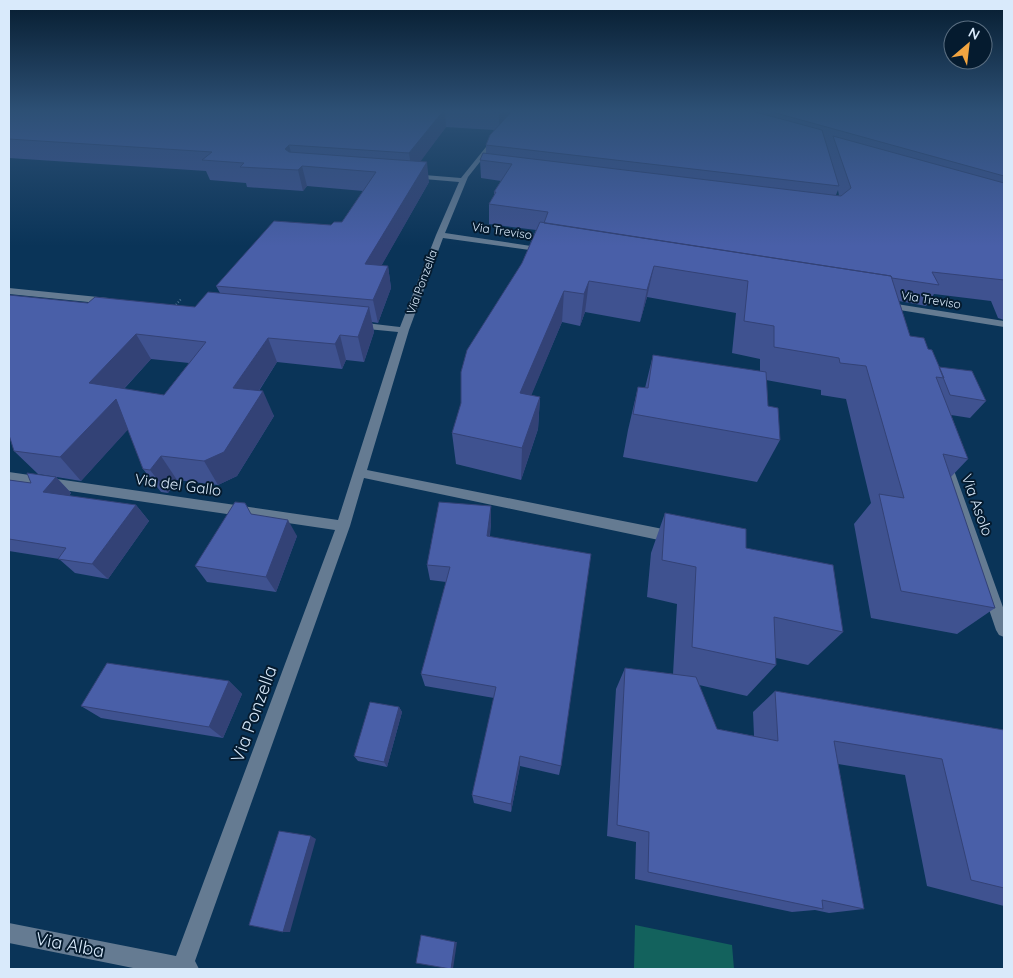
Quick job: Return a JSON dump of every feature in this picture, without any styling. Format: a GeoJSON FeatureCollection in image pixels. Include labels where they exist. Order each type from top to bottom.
{"type":"FeatureCollection","features":[{"type":"Feature","properties":{"kind":"street","name":"Via Ponzella"},"geometry":{"type":"LineString","coordinates":[[185,968],[343,526],[404,330],[440,235],[464,180],[478,167],[486,156]]}},
{"type":"Feature","properties":{"kind":"street"},"geometry":{"type":"LineString","coordinates":[[404,176],[464,180]]}},
{"type":"Feature","properties":{"kind":"street","name":"Via Treviso"},"geometry":{"type":"LineString","coordinates":[[440,235],[550,250]]}},
{"type":"Feature","properties":{"kind":"street"},"geometry":{"type":"LineString","coordinates":[[9,291],[115,302]]}},
{"type":"Feature","properties":{"kind":"street","name":"Via Treviso"},"geometry":{"type":"LineString","coordinates":[[870,303],[1004,324]]}},
{"type":"Feature","properties":{"kind":"street"},"geometry":{"type":"LineString","coordinates":[[890,306],[895,322]]}},
{"type":"Feature","properties":{"kind":"street"},"geometry":{"type":"LineString","coordinates":[[345,324],[404,330]]}},
{"type":"Feature","properties":{"kind":"street","name":"Via Asolo"},"geometry":{"type":"LineString","coordinates":[[942,453],[1004,630]]}},
{"type":"Feature","properties":{"kind":"street"},"geometry":{"type":"LineString","coordinates":[[360,473],[683,539]]}},
{"type":"Feature","properties":{"kind":"street","name":"Via del Gallo"},"geometry":{"type":"LineString","coordinates":[[9,477],[343,526]]}},
{"type":"Feature","properties":{"kind":"street","name":"Via Alba"},"geometry":{"type":"LineString","coordinates":[[9,933],[185,968]]}},
{"type":"Feature","properties":{"kind":"path"},"geometry":{"type":"LineString","coordinates":[[169,312],[182,298]]}},
{"type":"Feature","properties":{"kind":"shaded area"},"geometry":{"type":"Polygon","coordinates":[[[635,925],[732,945],[734,969],[634,968],[635,925]]]}},
{"type":"Feature","properties":{"kind":"building"},"geometry":{"type":"Polygon","coordinates":[[[207,156],[339,156],[427,162],[365,264],[388,266],[373,300],[216,286],[274,221],[331,225],[334,222],[342,222],[376,172],[302,166],[298,170],[240,167],[244,163],[202,160],[207,156]]]}},
{"type":"Feature","properties":{"kind":"building"},"geometry":{"type":"Polygon","coordinates":[[[482,156],[505,156],[841,196],[851,188],[840,156],[904,156],[1004,183],[1004,280],[932,272],[939,285],[544,223],[548,212],[489,204],[496,192],[494,192],[512,164],[480,160],[482,156]]]}},
{"type":"Feature","properties":{"kind":"building"},"geometry":{"type":"Polygon","coordinates":[[[578,156],[830,156],[839,186],[578,156]]]}},
{"type":"Feature","properties":{"kind":"building"},"geometry":{"type":"Polygon","coordinates":[[[930,156],[1004,156],[1004,176],[930,156]]]}},
{"type":"Feature","properties":{"kind":"building"},"geometry":{"type":"Polygon","coordinates":[[[540,222],[891,276],[910,336],[924,338],[928,349],[932,350],[944,378],[936,377],[968,459],[943,454],[995,608],[901,591],[879,494],[904,498],[866,366],[840,363],[839,358],[774,347],[774,326],[744,321],[748,281],[654,266],[647,290],[589,281],[584,294],[564,291],[520,393],[540,397],[522,448],[452,433],[461,403],[461,372],[467,350],[522,263],[540,222]]]}},
{"type":"Feature","properties":{"kind":"building"},"geometry":{"type":"Polygon","coordinates":[[[208,292],[369,307],[358,337],[340,335],[335,344],[268,338],[233,388],[263,391],[224,452],[204,461],[161,456],[150,470],[143,469],[116,399],[60,457],[14,451],[9,435],[9,295],[88,303],[95,297],[195,307],[208,292]],[[136,334],[89,383],[164,395],[206,342],[136,334]]]}},
{"type":"Feature","properties":{"kind":"building"},"geometry":{"type":"Polygon","coordinates":[[[653,355],[766,372],[768,406],[778,408],[780,440],[633,414],[638,387],[648,388],[653,355]]]}},
{"type":"Feature","properties":{"kind":"building"},"geometry":{"type":"Polygon","coordinates":[[[939,367],[972,371],[986,401],[950,395],[939,367]]]}},
{"type":"Feature","properties":{"kind":"building"},"geometry":{"type":"Polygon","coordinates":[[[27,473],[56,477],[43,492],[136,505],[92,564],[58,559],[66,548],[9,539],[9,480],[31,483],[27,473]]]}},
{"type":"Feature","properties":{"kind":"building"},"geometry":{"type":"Polygon","coordinates":[[[235,502],[245,503],[251,514],[288,520],[266,577],[195,566],[235,502]]]}},
{"type":"Feature","properties":{"kind":"building"},"geometry":{"type":"Polygon","coordinates":[[[439,502],[491,506],[487,536],[591,554],[561,766],[520,756],[511,804],[472,795],[496,687],[421,674],[450,567],[427,565],[439,502]]]}},
{"type":"Feature","properties":{"kind":"building"},"geometry":{"type":"Polygon","coordinates":[[[665,513],[746,529],[746,548],[833,565],[843,632],[774,617],[776,665],[692,647],[696,567],[662,560],[665,513]]]}},
{"type":"Feature","properties":{"kind":"building"},"geometry":{"type":"Polygon","coordinates":[[[107,663],[229,681],[209,727],[81,706],[107,663]]]}},
{"type":"Feature","properties":{"kind":"building"},"geometry":{"type":"Polygon","coordinates":[[[625,668],[696,677],[717,729],[778,741],[775,691],[1004,730],[1004,888],[971,880],[942,759],[834,741],[864,909],[822,900],[823,909],[648,872],[649,832],[617,825],[625,668]]]}},
{"type":"Feature","properties":{"kind":"building"},"geometry":{"type":"Polygon","coordinates":[[[370,702],[399,707],[384,762],[354,756],[370,702]]]}},
{"type":"Feature","properties":{"kind":"building"},"geometry":{"type":"Polygon","coordinates":[[[279,831],[311,836],[283,932],[249,925],[279,831]]]}},
{"type":"Feature","properties":{"kind":"building"},"geometry":{"type":"Polygon","coordinates":[[[421,935],[455,942],[451,969],[416,963],[421,935]]]}}]}
